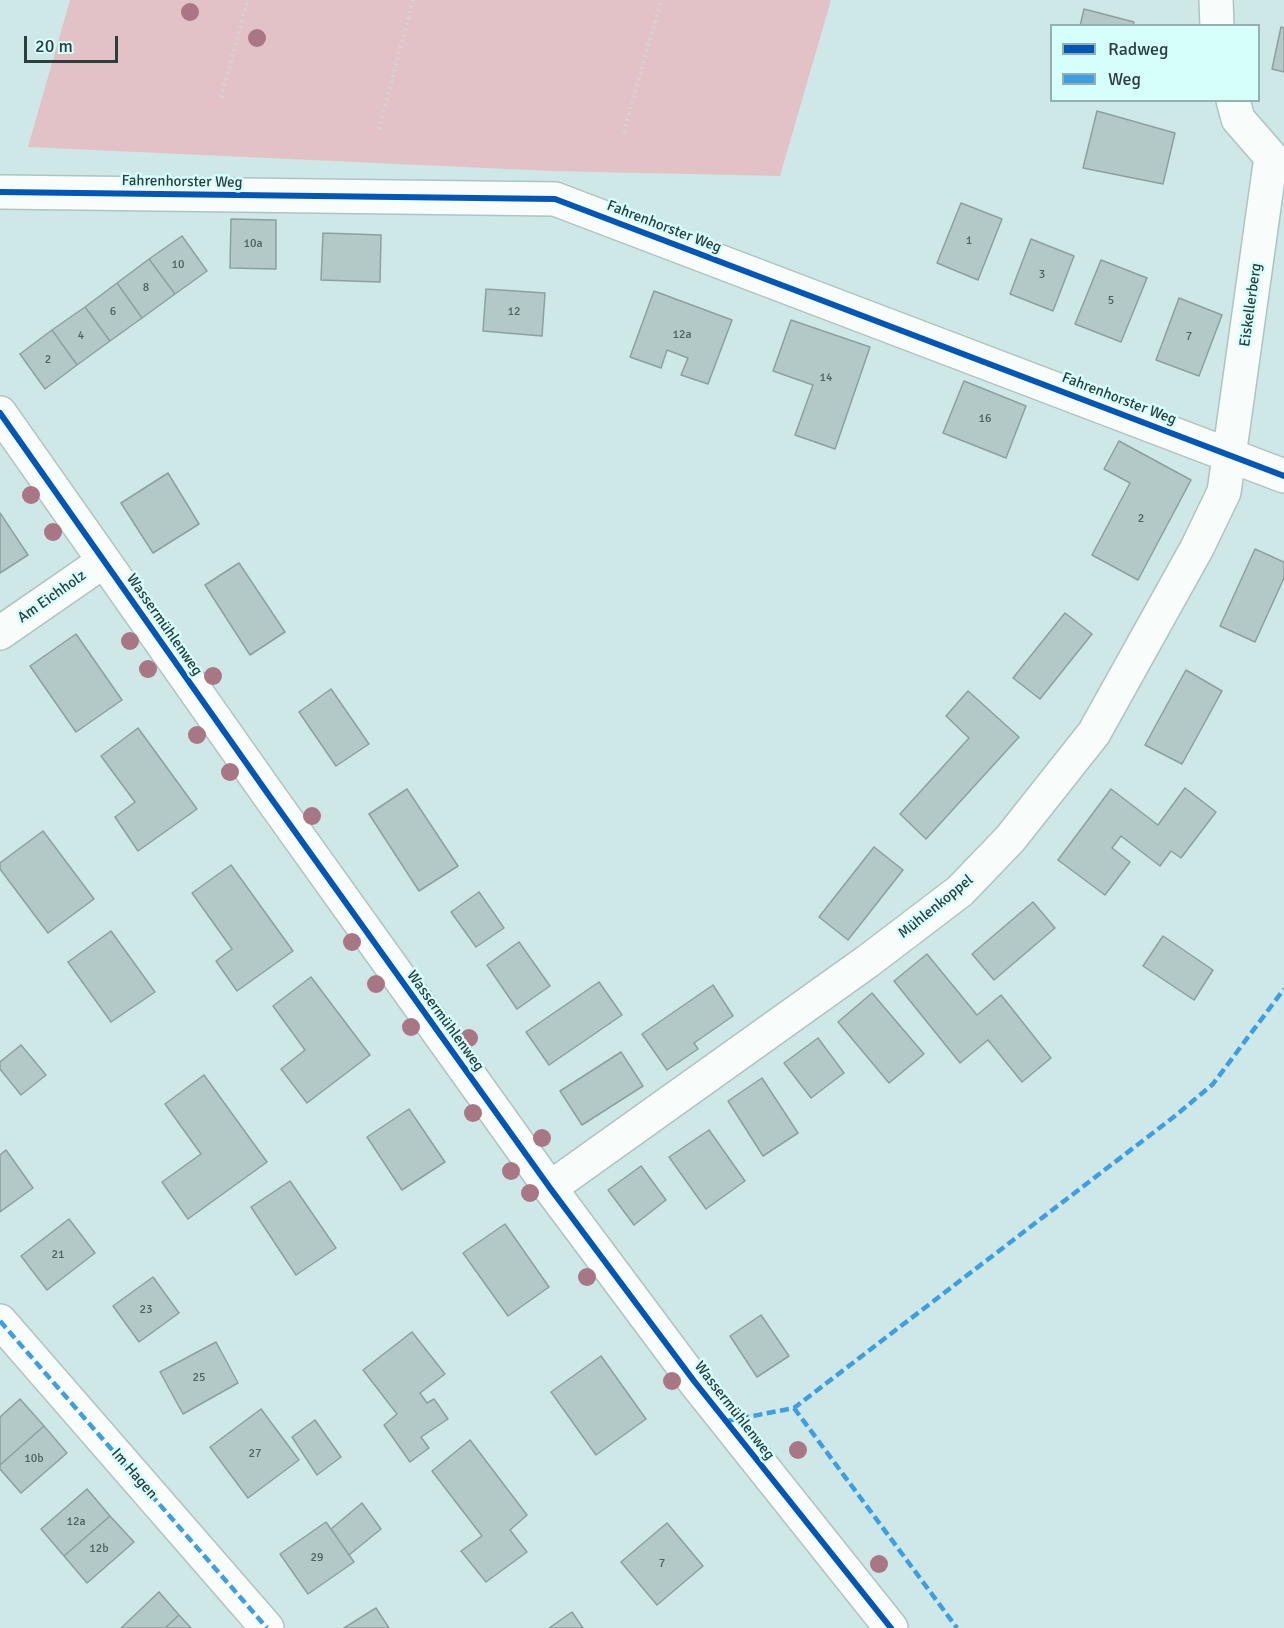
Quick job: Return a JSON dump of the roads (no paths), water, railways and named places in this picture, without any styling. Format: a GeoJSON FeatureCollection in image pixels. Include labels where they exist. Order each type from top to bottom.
{"type":"FeatureCollection","features":[{"type":"Feature","properties":{"kind":"street"},"geometry":{"type":"LineString","coordinates":[[1216,0],[1217,24]]}},
{"type":"Feature","properties":{"kind":"street","name":"Eiskellerberg"},"geometry":{"type":"LineString","coordinates":[[1231,454],[1277,159],[1238,119],[1234,102]]}},
{"type":"Feature","properties":{"kind":"street","name":"Fahrenhorster Weg"},"geometry":{"type":"LineString","coordinates":[[0,192],[555,199],[1284,476]]}},
{"type":"Feature","properties":{"kind":"street","name":"Wassermühlenweg"},"geometry":{"type":"LineString","coordinates":[[0,412],[550,1188],[694,1381],[891,1628]]}},
{"type":"Feature","properties":{"kind":"street","name":"Mühlenkoppel"},"geometry":{"type":"LineString","coordinates":[[550,1188],[886,947],[960,891],[1010,839],[1094,733],[1197,548],[1224,492],[1231,454]]}},
{"type":"Feature","properties":{"kind":"street","name":"Am Eichholz"},"geometry":{"type":"LineString","coordinates":[[0,633],[105,561]]}},
{"type":"Feature","properties":{"kind":"street","name":"Im Hagen"},"geometry":{"type":"LineString","coordinates":[[0,1321],[267,1628]]}}]}
